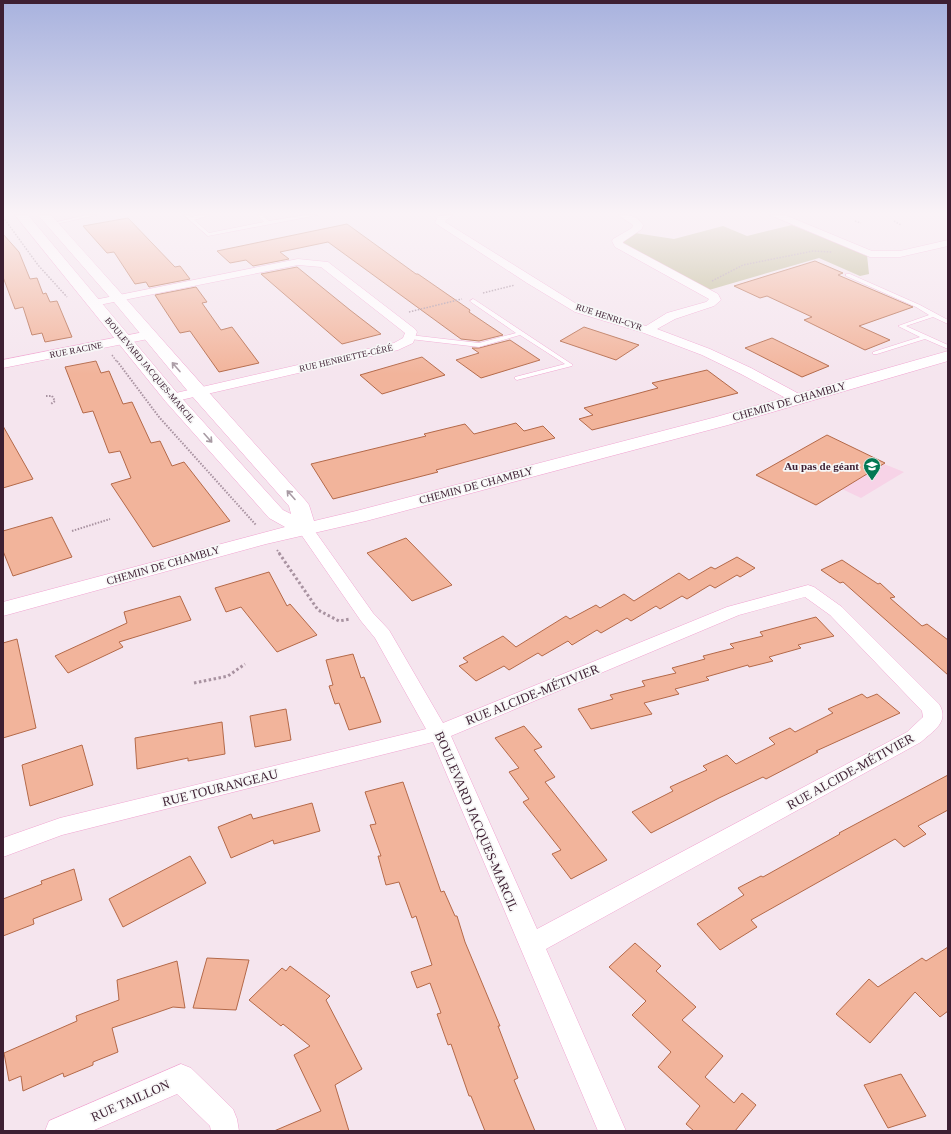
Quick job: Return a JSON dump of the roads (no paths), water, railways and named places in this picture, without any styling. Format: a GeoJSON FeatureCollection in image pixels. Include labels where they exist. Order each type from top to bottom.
{"type":"FeatureCollection","features":[{"type":"Feature","properties":{"kind":"street","name":"BOULEVARD JACQUES-MARCIL"},"geometry":{"type":"LineString","coordinates":[[65,268],[126,340],[172,398],[276,514],[306,530]]}},
{"type":"Feature","properties":{"kind":"street","name":"BOULEVARD JACQUES-MARCIL"},"geometry":{"type":"LineString","coordinates":[[91,268],[197,391],[299,505],[306,530],[367,617],[382,634],[439,733],[612,1131]]}},
{"type":"Feature","properties":{"kind":"street"},"geometry":{"type":"LineString","coordinates":[[94,303],[269,268]]}},
{"type":"Feature","properties":{"kind":"street"},"geometry":{"type":"LineString","coordinates":[[329,268],[411,332],[410,337]]}},
{"type":"Feature","properties":{"kind":"street","name":"RUE HENRI-CYR"},"geometry":{"type":"LineString","coordinates":[[510,268],[579,310],[648,330],[706,352],[746,371],[798,399]]}},
{"type":"Feature","properties":{"kind":"street"},"geometry":{"type":"LineString","coordinates":[[648,330],[671,316],[710,304],[715,300],[714,296],[662,268]]}},
{"type":"Feature","properties":{"kind":"street","name":"RUE RACINE"},"geometry":{"type":"LineString","coordinates":[[3,364],[105,345],[149,335]]}},
{"type":"Feature","properties":{"kind":"street","name":"RUE HENRIETTE-CÉRÉ"},"geometry":{"type":"LineString","coordinates":[[172,398],[197,391],[398,346],[409,340],[410,337]]}},
{"type":"Feature","properties":{"kind":"street","name":"CHEMIN DE CHAMBLY"},"geometry":{"type":"LineString","coordinates":[[3,608],[268,537],[306,530],[715,423],[948,356]]}},
{"type":"Feature","properties":{"kind":"street","name":"RUE ALCIDE-MÉTIVIER"},"geometry":{"type":"LineString","coordinates":[[439,733],[733,611],[808,591],[836,611],[932,709],[933,719],[914,737],[530,945]]}},
{"type":"Feature","properties":{"kind":"street","name":"RUE TOURANGEAU"},"geometry":{"type":"LineString","coordinates":[[3,848],[60,827],[439,733]]}},
{"type":"Feature","properties":{"kind":"street","name":"RUE TAILLON"},"geometry":{"type":"LineString","coordinates":[[59,1131],[181,1078],[223,1119],[224,1131]]}},
{"type":"Feature","properties":{"kind":"lane"},"geometry":{"type":"LineString","coordinates":[[848,275],[918,306],[948,322]]}},
{"type":"Feature","properties":{"kind":"lane"},"geometry":{"type":"LineString","coordinates":[[473,301],[570,365],[517,378]]}},
{"type":"Feature","properties":{"kind":"lane"},"geometry":{"type":"LineString","coordinates":[[933,315],[901,326],[948,347]]}},
{"type":"Feature","properties":{"kind":"lane"},"geometry":{"type":"LineString","coordinates":[[410,337],[479,345],[521,333]]}},
{"type":"Feature","properties":{"kind":"lane"},"geometry":{"type":"LineString","coordinates":[[875,353],[925,337]]}},
{"type":"Feature","properties":{"kind":"place","name":"Au pas de géant"},"geometry":{"type":"Point","coordinates":[872,481]}}]}
